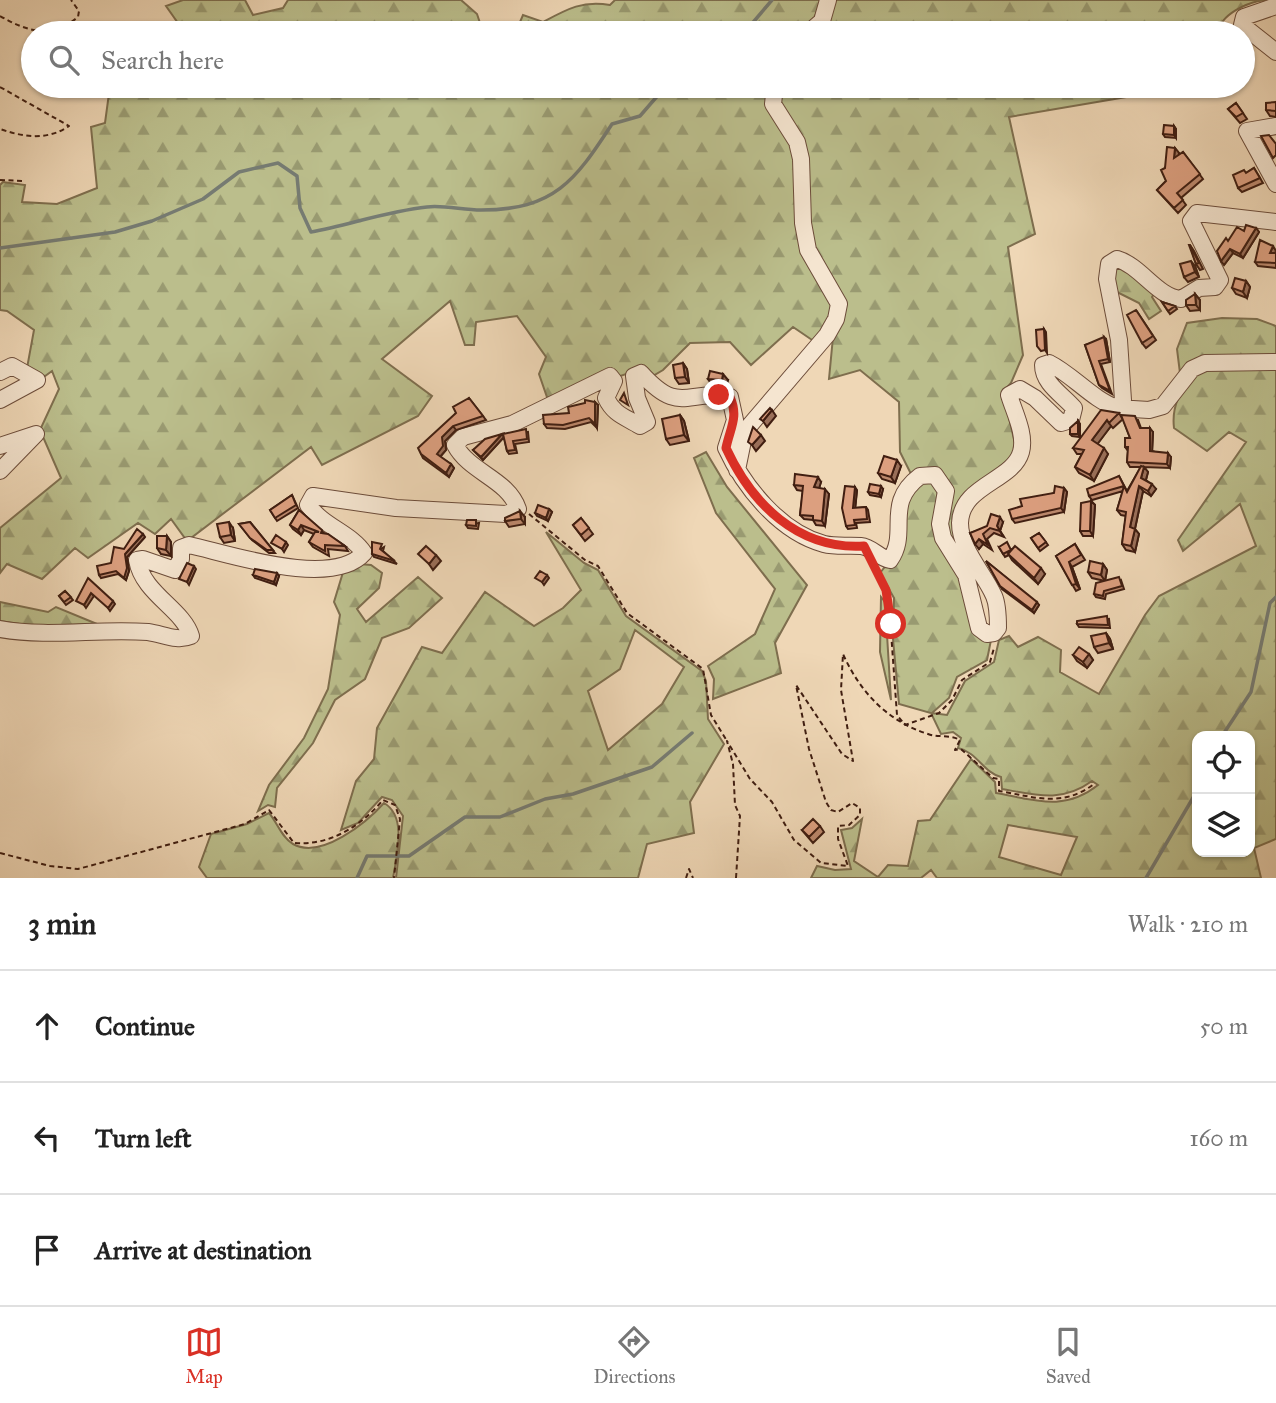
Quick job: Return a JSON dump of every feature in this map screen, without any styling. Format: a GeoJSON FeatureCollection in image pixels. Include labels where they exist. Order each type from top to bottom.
{"type":"FeatureCollection","features":[{"type":"Feature","properties":{"kind":"street"},"geometry":{"type":"LineString","coordinates":[[822,21],[828,0]]}},
{"type":"Feature","properties":{"kind":"street"},"geometry":{"type":"LineString","coordinates":[[1243,21],[1244,17],[1276,6]]}},
{"type":"Feature","properties":{"kind":"street"},"geometry":{"type":"LineString","coordinates":[[1255,35],[1276,52]]}},
{"type":"Feature","properties":{"kind":"street"},"geometry":{"type":"LineString","coordinates":[[737,471],[745,431],[827,335],[836,319],[839,304],[808,250],[803,223],[801,159],[797,142],[774,104],[774,98]]}},
{"type":"Feature","properties":{"kind":"street"},"geometry":{"type":"LineString","coordinates":[[1276,126],[1247,131],[1276,184]]}},
{"type":"Feature","properties":{"kind":"street"},"geometry":{"type":"LineString","coordinates":[[1117,408],[1123,400],[1119,340],[1107,279],[1109,264],[1116,259],[1128,262],[1165,292],[1181,299],[1199,288],[1214,287],[1220,280],[1195,233],[1191,221],[1197,213],[1276,222]]}},
{"type":"Feature","properties":{"kind":"street"},"geometry":{"type":"LineString","coordinates":[[0,629],[29,634],[126,631],[159,633],[183,640],[191,636],[188,627],[157,598],[137,560],[143,559],[175,570],[181,559],[181,548],[189,545],[298,569],[321,569],[357,561],[364,553],[358,543],[319,521],[308,505],[313,496],[369,506],[506,514],[518,509],[514,496],[462,458],[455,445],[463,437],[536,414],[610,376],[614,380],[606,398],[609,404],[622,418],[640,426],[647,422],[634,386],[634,376],[640,373],[659,393],[671,398],[730,397],[736,419],[726,448],[737,471],[757,496],[790,528],[827,545],[864,546],[881,558],[890,560],[896,551],[901,496],[909,484],[920,476],[935,475],[946,491],[940,524],[943,538],[966,575],[979,628],[987,634],[994,634],[998,628],[995,596],[963,536],[960,522],[966,505],[980,488],[1014,465],[1021,451],[1020,429],[1009,395],[1020,389],[1035,398],[1061,423],[1071,420],[1074,408],[1054,389],[1043,372],[1043,365],[1049,363],[1074,378],[1108,405],[1149,410],[1163,406],[1192,369],[1205,362],[1276,362]]}},
{"type":"Feature","properties":{"kind":"street"},"geometry":{"type":"LineString","coordinates":[[0,372],[12,366],[37,380],[0,400]]}},
{"type":"Feature","properties":{"kind":"street"},"geometry":{"type":"LineString","coordinates":[[0,446],[36,434],[0,471]]}},
{"type":"Feature","properties":{"kind":"path"},"geometry":{"type":"LineString","coordinates":[[71,0],[79,11],[78,17],[72,21]]}},
{"type":"Feature","properties":{"kind":"path"},"geometry":{"type":"LineString","coordinates":[[0,16],[21,28]]}},
{"type":"Feature","properties":{"kind":"path"},"geometry":{"type":"LineString","coordinates":[[0,87],[69,126],[60,132],[25,138],[0,129]]}},
{"type":"Feature","properties":{"kind":"path"},"geometry":{"type":"LineString","coordinates":[[0,180],[25,181]]}},
{"type":"Feature","properties":{"kind":"path"},"geometry":{"type":"LineString","coordinates":[[518,509],[528,513],[585,560],[598,566],[627,613],[703,668],[710,715],[750,779],[772,802],[794,840],[821,863],[848,866],[838,839],[838,826],[849,825],[860,815],[860,808],[852,803],[838,812],[831,810],[826,802],[809,749],[796,685],[842,754],[853,761],[841,690],[843,654],[852,673],[890,718],[935,737],[952,735],[960,740],[956,750],[961,749],[975,758],[993,778],[999,779],[999,791],[1045,801],[1065,799],[1094,784]]}},
{"type":"Feature","properties":{"kind":"path"},"geometry":{"type":"LineString","coordinates":[[873,567],[886,590],[889,604],[897,715],[905,725]]}},
{"type":"Feature","properties":{"kind":"path"},"geometry":{"type":"LineString","coordinates":[[905,725],[939,713],[952,700],[962,680],[990,662],[997,641],[994,634]]}},
{"type":"Feature","properties":{"kind":"path"},"geometry":{"type":"LineString","coordinates":[[727,741],[733,764],[735,805],[740,816],[736,878]]}},
{"type":"Feature","properties":{"kind":"path"},"geometry":{"type":"LineString","coordinates":[[0,853],[50,866],[78,869],[245,824],[269,810],[295,843],[311,844],[360,824],[383,800],[395,805],[400,819],[394,878]]}},
{"type":"Feature","properties":{"kind":"path"},"geometry":{"type":"LineString","coordinates":[[686,878],[689,869],[693,878]]}},
{"type":"Feature","properties":{"kind":"green space"},"geometry":{"type":"Polygon","coordinates":[[[183,0],[245,0],[253,15],[283,8],[288,0],[461,0],[477,14],[479,21],[177,21],[166,6],[183,0]]]}},
{"type":"Feature","properties":{"kind":"green space"},"geometry":{"type":"Polygon","coordinates":[[[615,0],[825,0],[812,21],[545,21],[575,7],[610,5],[615,0]]]}},
{"type":"Feature","properties":{"kind":"green space"},"geometry":{"type":"Polygon","coordinates":[[[833,0],[1265,0],[1243,6],[1223,21],[821,21],[833,0]]]}},
{"type":"Feature","properties":{"kind":"green space"},"geometry":{"type":"Polygon","coordinates":[[[523,15],[540,21],[520,21],[523,15]]]}},
{"type":"Feature","properties":{"kind":"green space"},"geometry":{"type":"Polygon","coordinates":[[[108,98],[775,98],[795,151],[796,189],[832,309],[826,327],[815,342],[793,327],[751,365],[730,342],[690,343],[663,370],[651,377],[641,369],[548,400],[539,374],[546,357],[517,316],[476,322],[474,345],[465,345],[450,301],[382,359],[432,396],[418,416],[322,465],[311,447],[187,541],[171,519],[155,534],[138,523],[88,558],[75,548],[42,579],[7,564],[0,573],[0,528],[61,478],[40,430],[59,389],[52,371],[41,379],[27,368],[34,330],[7,311],[0,310],[0,185],[3,182],[25,185],[22,202],[57,204],[97,188],[91,127],[105,123],[108,98]]]}},
{"type":"Feature","properties":{"kind":"green space"},"geometry":{"type":"Polygon","coordinates":[[[777,98],[1120,98],[1009,117],[1035,234],[1008,247],[1023,355],[1011,383],[1003,392],[1017,452],[963,500],[966,554],[947,537],[949,488],[912,476],[900,452],[899,402],[860,370],[829,379],[833,337],[843,317],[811,247],[804,186],[777,98]]]}},
{"type":"Feature","properties":{"kind":"green space"},"geometry":{"type":"Polygon","coordinates":[[[1118,261],[1158,288],[1152,297],[1161,311],[1149,319],[1139,303],[1113,290],[1111,265],[1118,261]]]}},
{"type":"Feature","properties":{"kind":"green space"},"geometry":{"type":"Polygon","coordinates":[[[1222,318],[1257,319],[1276,326],[1276,359],[1180,373],[1177,349],[1187,323],[1222,318]]]}},
{"type":"Feature","properties":{"kind":"green space"},"geometry":{"type":"Polygon","coordinates":[[[1276,364],[1276,839],[1255,848],[1255,731],[1192,731],[1192,857],[1255,857],[1255,852],[1261,878],[937,878],[931,870],[921,878],[811,878],[817,866],[835,870],[851,869],[841,830],[852,828],[862,819],[854,861],[878,877],[888,865],[908,866],[918,821],[930,820],[971,759],[995,782],[996,793],[1049,802],[1073,799],[1098,785],[1092,781],[1081,788],[1059,795],[1002,789],[1001,777],[965,750],[958,748],[961,738],[953,732],[941,734],[931,713],[899,704],[893,639],[894,598],[880,573],[887,564],[904,495],[922,478],[938,485],[936,527],[991,640],[987,660],[957,677],[949,698],[932,713],[947,715],[965,681],[994,662],[999,640],[1009,636],[1018,647],[1038,637],[1061,650],[1060,672],[1099,694],[1159,596],[1256,546],[1240,504],[1183,551],[1178,540],[1246,442],[1229,432],[1207,451],[1174,428],[1174,411],[1183,389],[1196,369],[1276,364]],[[1008,825],[999,857],[1061,875],[1077,837],[1008,825]]]}},
{"type":"Feature","properties":{"kind":"green space"},"geometry":{"type":"Polygon","coordinates":[[[706,452],[727,487],[807,585],[775,643],[781,673],[713,699],[714,679],[708,666],[755,634],[775,589],[716,513],[694,458],[706,452]]]}},
{"type":"Feature","properties":{"kind":"green space"},"geometry":{"type":"Polygon","coordinates":[[[546,532],[584,563],[598,570],[626,616],[702,671],[706,681],[708,719],[724,744],[690,802],[694,833],[647,844],[638,878],[396,878],[403,816],[392,800],[382,797],[358,823],[341,830],[356,781],[374,759],[377,728],[422,647],[442,653],[485,592],[534,626],[563,608],[581,590],[546,532]],[[635,630],[620,669],[588,691],[608,750],[662,704],[684,667],[635,630]]]}},
{"type":"Feature","properties":{"kind":"green space"},"geometry":{"type":"Polygon","coordinates":[[[359,564],[371,565],[382,573],[379,588],[357,609],[366,622],[418,577],[442,598],[409,628],[382,638],[365,679],[335,700],[313,743],[277,788],[275,807],[268,805],[258,811],[269,785],[304,738],[328,689],[340,615],[334,602],[344,569],[359,564]]]}},
{"type":"Feature","properties":{"kind":"green space"},"geometry":{"type":"Polygon","coordinates":[[[881,597],[885,602],[891,700],[880,652],[881,597]]]}},
{"type":"Feature","properties":{"kind":"green space"},"geometry":{"type":"Polygon","coordinates":[[[0,602],[48,612],[56,607],[97,624],[33,626],[0,621],[0,602]]]}},
{"type":"Feature","properties":{"kind":"green space"},"geometry":{"type":"Polygon","coordinates":[[[384,803],[396,817],[398,826],[398,848],[393,878],[207,878],[199,867],[211,834],[247,824],[269,813],[293,844],[304,848],[317,847],[343,837],[367,820],[384,803]]]}},
{"type":"Feature","properties":{"kind":"building"},"geometry":{"type":"Polygon","coordinates":[[[1276,102],[1276,111],[1266,110],[1266,103],[1276,102]]]}},
{"type":"Feature","properties":{"kind":"building"},"geometry":{"type":"Polygon","coordinates":[[[1236,103],[1243,113],[1236,117],[1228,109],[1236,103]]]}},
{"type":"Feature","properties":{"kind":"building"},"geometry":{"type":"Polygon","coordinates":[[[1164,125],[1174,126],[1174,135],[1163,134],[1164,125]]]}},
{"type":"Feature","properties":{"kind":"building"},"geometry":{"type":"Polygon","coordinates":[[[1269,135],[1276,144],[1276,155],[1273,158],[1261,136],[1269,135]]]}},
{"type":"Feature","properties":{"kind":"building"},"geometry":{"type":"Polygon","coordinates":[[[1167,147],[1175,148],[1174,158],[1183,152],[1200,174],[1177,193],[1183,200],[1174,208],[1157,190],[1166,181],[1161,170],[1165,168],[1167,147]]]}},
{"type":"Feature","properties":{"kind":"building"},"geometry":{"type":"Polygon","coordinates":[[[1254,168],[1260,178],[1238,188],[1233,175],[1244,170],[1246,173],[1254,168]]]}},
{"type":"Feature","properties":{"kind":"building"},"geometry":{"type":"Polygon","coordinates":[[[1246,225],[1256,228],[1240,254],[1230,249],[1221,261],[1217,251],[1226,238],[1228,241],[1237,227],[1244,231],[1246,225]]]}},
{"type":"Feature","properties":{"kind":"building"},"geometry":{"type":"Polygon","coordinates":[[[1260,240],[1273,246],[1270,253],[1276,253],[1276,263],[1255,262],[1260,240]]]}},
{"type":"Feature","properties":{"kind":"building"},"geometry":{"type":"Polygon","coordinates":[[[1190,245],[1199,263],[1196,264],[1190,245]]]}},
{"type":"Feature","properties":{"kind":"building"},"geometry":{"type":"Polygon","coordinates":[[[1191,261],[1195,272],[1184,277],[1180,264],[1191,261]]]}},
{"type":"Feature","properties":{"kind":"building"},"geometry":{"type":"Polygon","coordinates":[[[1235,278],[1246,281],[1243,292],[1232,288],[1235,278]]]}},
{"type":"Feature","properties":{"kind":"building"},"geometry":{"type":"Polygon","coordinates":[[[1195,294],[1196,305],[1186,305],[1186,300],[1195,294]]]}},
{"type":"Feature","properties":{"kind":"building"},"geometry":{"type":"Polygon","coordinates":[[[1162,302],[1175,306],[1168,311],[1162,302]]]}},
{"type":"Feature","properties":{"kind":"building"},"geometry":{"type":"Polygon","coordinates":[[[1136,310],[1153,336],[1142,343],[1127,315],[1136,310]]]}},
{"type":"Feature","properties":{"kind":"building"},"geometry":{"type":"Polygon","coordinates":[[[1044,329],[1045,350],[1041,351],[1037,346],[1036,330],[1044,329]]]}},
{"type":"Feature","properties":{"kind":"building"},"geometry":{"type":"Polygon","coordinates":[[[1104,337],[1108,359],[1099,361],[1110,391],[1099,385],[1085,345],[1104,337]]]}},
{"type":"Feature","properties":{"kind":"building"},"geometry":{"type":"Polygon","coordinates":[[[683,363],[685,377],[675,378],[673,365],[683,363]]]}},
{"type":"Feature","properties":{"kind":"building"},"geometry":{"type":"Polygon","coordinates":[[[710,371],[723,374],[722,380],[708,379],[710,371]]]}},
{"type":"Feature","properties":{"kind":"building"},"geometry":{"type":"Polygon","coordinates":[[[624,393],[628,405],[620,400],[624,393]]]}},
{"type":"Feature","properties":{"kind":"building"},"geometry":{"type":"Polygon","coordinates":[[[469,398],[483,416],[453,426],[442,437],[443,446],[437,454],[451,464],[446,473],[421,454],[418,448],[456,413],[453,407],[469,398]]]}},
{"type":"Feature","properties":{"kind":"building"},"geometry":{"type":"Polygon","coordinates":[[[585,400],[595,402],[595,424],[589,418],[563,425],[544,424],[543,415],[569,413],[568,407],[585,403],[585,400]]]}},
{"type":"Feature","properties":{"kind":"building"},"geometry":{"type":"Polygon","coordinates":[[[770,408],[772,410],[763,421],[760,419],[770,408]]]}},
{"type":"Feature","properties":{"kind":"building"},"geometry":{"type":"Polygon","coordinates":[[[1101,410],[1119,413],[1109,423],[1107,420],[1092,440],[1104,448],[1090,475],[1075,467],[1084,450],[1073,448],[1101,410]]]}},
{"type":"Feature","properties":{"kind":"building"},"geometry":{"type":"Polygon","coordinates":[[[680,415],[684,435],[666,439],[662,419],[680,415]]]}},
{"type":"Feature","properties":{"kind":"building"},"geometry":{"type":"Polygon","coordinates":[[[1121,415],[1135,416],[1140,428],[1150,428],[1150,451],[1168,453],[1167,464],[1127,462],[1128,447],[1125,447],[1125,438],[1130,438],[1121,415]]]}},
{"type":"Feature","properties":{"kind":"building"},"geometry":{"type":"Polygon","coordinates":[[[1078,421],[1078,434],[1070,434],[1070,428],[1078,421]]]}},
{"type":"Feature","properties":{"kind":"building"},"geometry":{"type":"Polygon","coordinates":[[[753,427],[761,435],[752,445],[748,442],[753,427]]]}},
{"type":"Feature","properties":{"kind":"building"},"geometry":{"type":"Polygon","coordinates":[[[526,429],[527,439],[513,441],[515,450],[507,451],[503,434],[526,429]]]}},
{"type":"Feature","properties":{"kind":"building"},"geometry":{"type":"Polygon","coordinates":[[[502,434],[481,457],[473,450],[485,439],[502,434]]]}},
{"type":"Feature","properties":{"kind":"building"},"geometry":{"type":"Polygon","coordinates":[[[884,456],[897,460],[891,477],[878,473],[884,456]]]}},
{"type":"Feature","properties":{"kind":"building"},"geometry":{"type":"Polygon","coordinates":[[[1141,466],[1144,467],[1141,478],[1152,484],[1148,491],[1139,486],[1130,527],[1135,529],[1131,546],[1122,544],[1126,512],[1117,510],[1124,486],[1127,492],[1141,466]]]}},
{"type":"Feature","properties":{"kind":"building"},"geometry":{"type":"Polygon","coordinates":[[[795,474],[818,477],[814,487],[825,489],[822,521],[813,520],[813,516],[800,515],[803,486],[794,485],[795,474]]]}},
{"type":"Feature","properties":{"kind":"building"},"geometry":{"type":"Polygon","coordinates":[[[1119,476],[1124,486],[1089,496],[1087,489],[1119,476]]]}},
{"type":"Feature","properties":{"kind":"building"},"geometry":{"type":"Polygon","coordinates":[[[870,484],[881,486],[879,494],[868,492],[870,484]]]}},
{"type":"Feature","properties":{"kind":"building"},"geometry":{"type":"Polygon","coordinates":[[[845,486],[855,487],[853,508],[866,507],[867,519],[854,520],[855,525],[846,526],[842,508],[845,486]]]}},
{"type":"Feature","properties":{"kind":"building"},"geometry":{"type":"Polygon","coordinates":[[[1055,486],[1064,488],[1061,508],[1012,519],[1009,510],[1022,506],[1020,499],[1054,493],[1055,486]]]}},
{"type":"Feature","properties":{"kind":"building"},"geometry":{"type":"Polygon","coordinates":[[[292,495],[296,505],[275,518],[270,510],[292,495]]]}},
{"type":"Feature","properties":{"kind":"building"},"geometry":{"type":"Polygon","coordinates":[[[1091,501],[1090,531],[1080,531],[1081,503],[1091,501]]]}},
{"type":"Feature","properties":{"kind":"building"},"geometry":{"type":"Polygon","coordinates":[[[538,505],[549,509],[546,518],[535,513],[538,505]]]}},
{"type":"Feature","properties":{"kind":"building"},"geometry":{"type":"Polygon","coordinates":[[[299,510],[322,530],[321,533],[328,534],[345,546],[325,545],[325,551],[309,542],[315,532],[319,532],[301,525],[298,530],[290,525],[299,510]]]}},
{"type":"Feature","properties":{"kind":"building"},"geometry":{"type":"Polygon","coordinates":[[[520,511],[521,519],[505,521],[505,518],[520,511]]]}},
{"type":"Feature","properties":{"kind":"building"},"geometry":{"type":"Polygon","coordinates":[[[991,514],[1000,517],[997,526],[1000,531],[990,528],[983,534],[988,545],[979,539],[975,544],[970,533],[987,526],[991,514]]]}},
{"type":"Feature","properties":{"kind":"building"},"geometry":{"type":"Polygon","coordinates":[[[581,518],[589,528],[581,535],[573,525],[581,518]]]}},
{"type":"Feature","properties":{"kind":"building"},"geometry":{"type":"Polygon","coordinates":[[[467,520],[476,520],[476,526],[466,525],[467,520]]]}},
{"type":"Feature","properties":{"kind":"building"},"geometry":{"type":"Polygon","coordinates":[[[229,522],[231,535],[220,537],[217,524],[229,522]]]}},
{"type":"Feature","properties":{"kind":"building"},"geometry":{"type":"Polygon","coordinates":[[[250,522],[273,550],[267,550],[250,538],[239,524],[250,522]]]}},
{"type":"Feature","properties":{"kind":"building"},"geometry":{"type":"Polygon","coordinates":[[[137,529],[143,534],[125,554],[127,568],[124,578],[116,571],[99,575],[97,566],[111,563],[114,547],[124,549],[137,529]]]}},
{"type":"Feature","properties":{"kind":"building"},"geometry":{"type":"Polygon","coordinates":[[[1039,533],[1046,542],[1038,548],[1031,538],[1039,533]]]}},
{"type":"Feature","properties":{"kind":"building"},"geometry":{"type":"Polygon","coordinates":[[[276,535],[286,542],[282,549],[271,543],[276,535]]]}},
{"type":"Feature","properties":{"kind":"building"},"geometry":{"type":"Polygon","coordinates":[[[157,536],[167,536],[166,550],[157,548],[157,536]]]}},
{"type":"Feature","properties":{"kind":"building"},"geometry":{"type":"Polygon","coordinates":[[[372,542],[382,544],[380,549],[395,561],[372,554],[372,542]]]}},
{"type":"Feature","properties":{"kind":"building"},"geometry":{"type":"Polygon","coordinates":[[[1007,542],[1011,550],[1003,554],[999,547],[1007,542]]]}},
{"type":"Feature","properties":{"kind":"building"},"geometry":{"type":"Polygon","coordinates":[[[1075,544],[1081,555],[1069,562],[1076,584],[1072,585],[1056,556],[1075,544]]]}},
{"type":"Feature","properties":{"kind":"building"},"geometry":{"type":"Polygon","coordinates":[[[426,546],[436,555],[429,564],[418,554],[426,546]]]}},
{"type":"Feature","properties":{"kind":"building"},"geometry":{"type":"Polygon","coordinates":[[[1015,546],[1041,568],[1034,578],[1008,554],[1015,546]]]}},
{"type":"Feature","properties":{"kind":"building"},"geometry":{"type":"Polygon","coordinates":[[[986,561],[1037,602],[1032,610],[1000,586],[986,561]]]}},
{"type":"Feature","properties":{"kind":"building"},"geometry":{"type":"Polygon","coordinates":[[[1090,561],[1103,564],[1101,575],[1088,572],[1090,561]]]}},
{"type":"Feature","properties":{"kind":"building"},"geometry":{"type":"Polygon","coordinates":[[[187,563],[194,566],[187,582],[179,579],[187,563]]]}},
{"type":"Feature","properties":{"kind":"building"},"geometry":{"type":"Polygon","coordinates":[[[255,569],[277,573],[274,582],[253,575],[255,569]]]}},
{"type":"Feature","properties":{"kind":"building"},"geometry":{"type":"Polygon","coordinates":[[[540,571],[547,575],[542,582],[535,578],[540,571]]]}},
{"type":"Feature","properties":{"kind":"building"},"geometry":{"type":"Polygon","coordinates":[[[1119,577],[1122,586],[1104,591],[1103,596],[1094,594],[1096,583],[1119,577]]]}},
{"type":"Feature","properties":{"kind":"building"},"geometry":{"type":"Polygon","coordinates":[[[88,578],[113,601],[108,608],[91,593],[84,605],[76,601],[88,578]]]}},
{"type":"Feature","properties":{"kind":"building"},"geometry":{"type":"Polygon","coordinates":[[[65,591],[71,597],[64,602],[59,596],[65,591]]]}},
{"type":"Feature","properties":{"kind":"building"},"geometry":{"type":"Polygon","coordinates":[[[1107,616],[1108,625],[1077,624],[1077,621],[1107,616]]]}},
{"type":"Feature","properties":{"kind":"building"},"geometry":{"type":"Polygon","coordinates":[[[1106,633],[1109,643],[1094,647],[1091,636],[1106,633]]]}},
{"type":"Feature","properties":{"kind":"building"},"geometry":{"type":"Polygon","coordinates":[[[1079,647],[1089,654],[1083,662],[1073,655],[1079,647]]]}},
{"type":"Feature","properties":{"kind":"building"},"geometry":{"type":"Polygon","coordinates":[[[813,819],[820,826],[809,837],[802,830],[813,819]]]}},
{"type":"Feature","properties":{"kind":"waterway"},"geometry":{"type":"LineString","coordinates":[[754,21],[772,0]]}},
{"type":"Feature","properties":{"kind":"waterway"},"geometry":{"type":"LineString","coordinates":[[0,248],[115,232],[152,221],[203,199],[239,172],[278,163],[297,176],[300,208],[311,232],[427,207],[481,210],[527,205],[560,188],[574,176],[612,124],[640,116],[656,98]]}},
{"type":"Feature","properties":{"kind":"waterway"},"geometry":{"type":"LineString","coordinates":[[1225,731],[1251,692],[1270,603],[1276,597]]}},
{"type":"Feature","properties":{"kind":"waterway"},"geometry":{"type":"LineString","coordinates":[[357,878],[367,856],[409,856],[465,817],[500,817],[545,799],[573,794],[652,767],[692,733]]}},
{"type":"Feature","properties":{"kind":"waterway"},"geometry":{"type":"LineString","coordinates":[[1146,878],[1195,794]]}},
{"type":"Feature","properties":{"kind":"route"},"geometry":{"type":"LineString","coordinates":[[719,395],[730,397],[735,408],[736,419],[726,448],[743,480],[790,528],[811,540],[827,545],[864,546],[877,577],[886,590],[891,624]]}}]}
